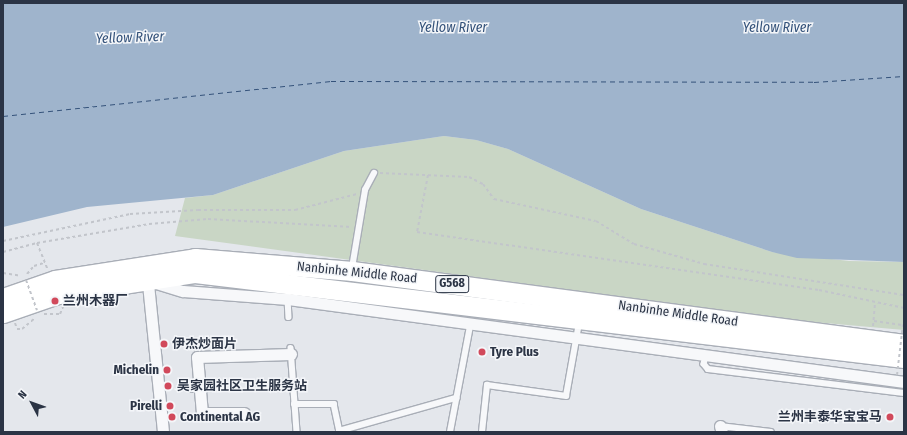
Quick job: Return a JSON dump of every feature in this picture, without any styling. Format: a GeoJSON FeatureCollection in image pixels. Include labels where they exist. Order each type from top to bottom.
{"type":"FeatureCollection","features":[{"type":"Feature","properties":{"kind":"highway","name":"Nanbinhe Middle Road"},"geometry":{"type":"LineString","coordinates":[[3,313],[58,294],[147,273],[195,258],[352,270],[872,330],[904,344]]}},
{"type":"Feature","properties":{"kind":"highway","name":"Nanbinhe Middle Road"},"geometry":{"type":"LineString","coordinates":[[3,298],[55,280],[147,273],[195,273],[580,318],[902,372]]}},
{"type":"Feature","properties":{"kind":"street"},"geometry":{"type":"LineString","coordinates":[[147,273],[183,291],[288,299],[470,326],[706,356],[902,372]]}},
{"type":"Feature","properties":{"kind":"street"},"geometry":{"type":"LineString","coordinates":[[147,273],[162,391],[163,432]]}},
{"type":"Feature","properties":{"kind":"street"},"geometry":{"type":"LineString","coordinates":[[244,412],[202,413],[196,388],[197,357],[291,351]]}},
{"type":"Feature","properties":{"kind":"lane"},"geometry":{"type":"LineString","coordinates":[[352,270],[365,190],[374,173]]}},
{"type":"Feature","properties":{"kind":"lane"},"geometry":{"type":"LineString","coordinates":[[288,299],[289,318]]}},
{"type":"Feature","properties":{"kind":"lane"},"geometry":{"type":"LineString","coordinates":[[482,432],[487,385],[566,396],[580,318]]}},
{"type":"Feature","properties":{"kind":"lane"},"geometry":{"type":"LineString","coordinates":[[450,432],[470,326]]}},
{"type":"Feature","properties":{"kind":"lane"},"geometry":{"type":"LineString","coordinates":[[291,351],[297,432]]}},
{"type":"Feature","properties":{"kind":"lane"},"geometry":{"type":"LineString","coordinates":[[706,356],[704,364],[708,369],[904,393]]}},
{"type":"Feature","properties":{"kind":"lane"},"geometry":{"type":"LineString","coordinates":[[294,404],[334,404],[340,431],[456,398]]}},
{"type":"Feature","properties":{"kind":"lane"},"geometry":{"type":"LineString","coordinates":[[721,429],[771,432]]}},
{"type":"Feature","properties":{"kind":"path"},"geometry":{"type":"LineString","coordinates":[[374,173],[469,176],[483,184],[494,199],[596,221],[634,244],[704,264],[904,295]]}},
{"type":"Feature","properties":{"kind":"path"},"geometry":{"type":"LineString","coordinates":[[428,175],[417,232],[819,290],[904,308]]}},
{"type":"Feature","properties":{"kind":"path"},"geometry":{"type":"LineString","coordinates":[[3,241],[130,214],[198,210],[295,210],[348,198],[365,190]]}},
{"type":"Feature","properties":{"kind":"path"},"geometry":{"type":"LineString","coordinates":[[3,252],[38,243],[148,224],[208,219],[359,227]]}},
{"type":"Feature","properties":{"kind":"path"},"geometry":{"type":"LineString","coordinates":[[26,280],[29,270],[44,263],[38,243]]}},
{"type":"Feature","properties":{"kind":"path"},"geometry":{"type":"LineString","coordinates":[[3,273],[16,273],[26,280],[37,310],[32,323],[16,329]]}},
{"type":"Feature","properties":{"kind":"path"},"geometry":{"type":"LineString","coordinates":[[875,302],[872,330],[903,325],[902,372]]}},
{"type":"Feature","properties":{"kind":"path"},"geometry":{"type":"LineString","coordinates":[[37,310],[49,316],[65,310]]}},
{"type":"Feature","properties":{"kind":"green space"},"geometry":{"type":"Polygon","coordinates":[[[444,136],[476,140],[508,149],[641,209],[772,252],[849,261],[904,262],[904,330],[791,320],[175,236],[185,198],[213,195],[344,151],[444,136]]]}},
{"type":"Feature","properties":{"kind":"water","name":"Yellow River"},"geometry":{"type":"Polygon","coordinates":[[[3,3],[904,3],[904,262],[797,258],[772,252],[641,209],[508,149],[476,140],[444,136],[344,151],[213,195],[87,207],[3,227],[3,3]]]}},
{"type":"Feature","properties":{"kind":"ferry route"},"geometry":{"type":"LineString","coordinates":[[3,116],[331,81],[814,82],[904,76]]}},
{"type":"Feature","properties":{"kind":"place","name":"兰州木器厂"},"geometry":{"type":"Point","coordinates":[55,301]}},
{"type":"Feature","properties":{"kind":"place","name":"伊杰炒面片"},"geometry":{"type":"Point","coordinates":[164,344]}},
{"type":"Feature","properties":{"kind":"place","name":"Tyre Plus"},"geometry":{"type":"Point","coordinates":[482,352]}},
{"type":"Feature","properties":{"kind":"place","name":"Michelin"},"geometry":{"type":"Point","coordinates":[167,370]}},
{"type":"Feature","properties":{"kind":"place","name":"吴家园社区卫生服务站"},"geometry":{"type":"Point","coordinates":[168,386]}},
{"type":"Feature","properties":{"kind":"place","name":"Pirelli"},"geometry":{"type":"Point","coordinates":[170,406]}},
{"type":"Feature","properties":{"kind":"place","name":"Continental AG"},"geometry":{"type":"Point","coordinates":[172,417]}},
{"type":"Feature","properties":{"kind":"place","name":"兰州丰泰华宝宝马"},"geometry":{"type":"Point","coordinates":[890,417]}}]}
